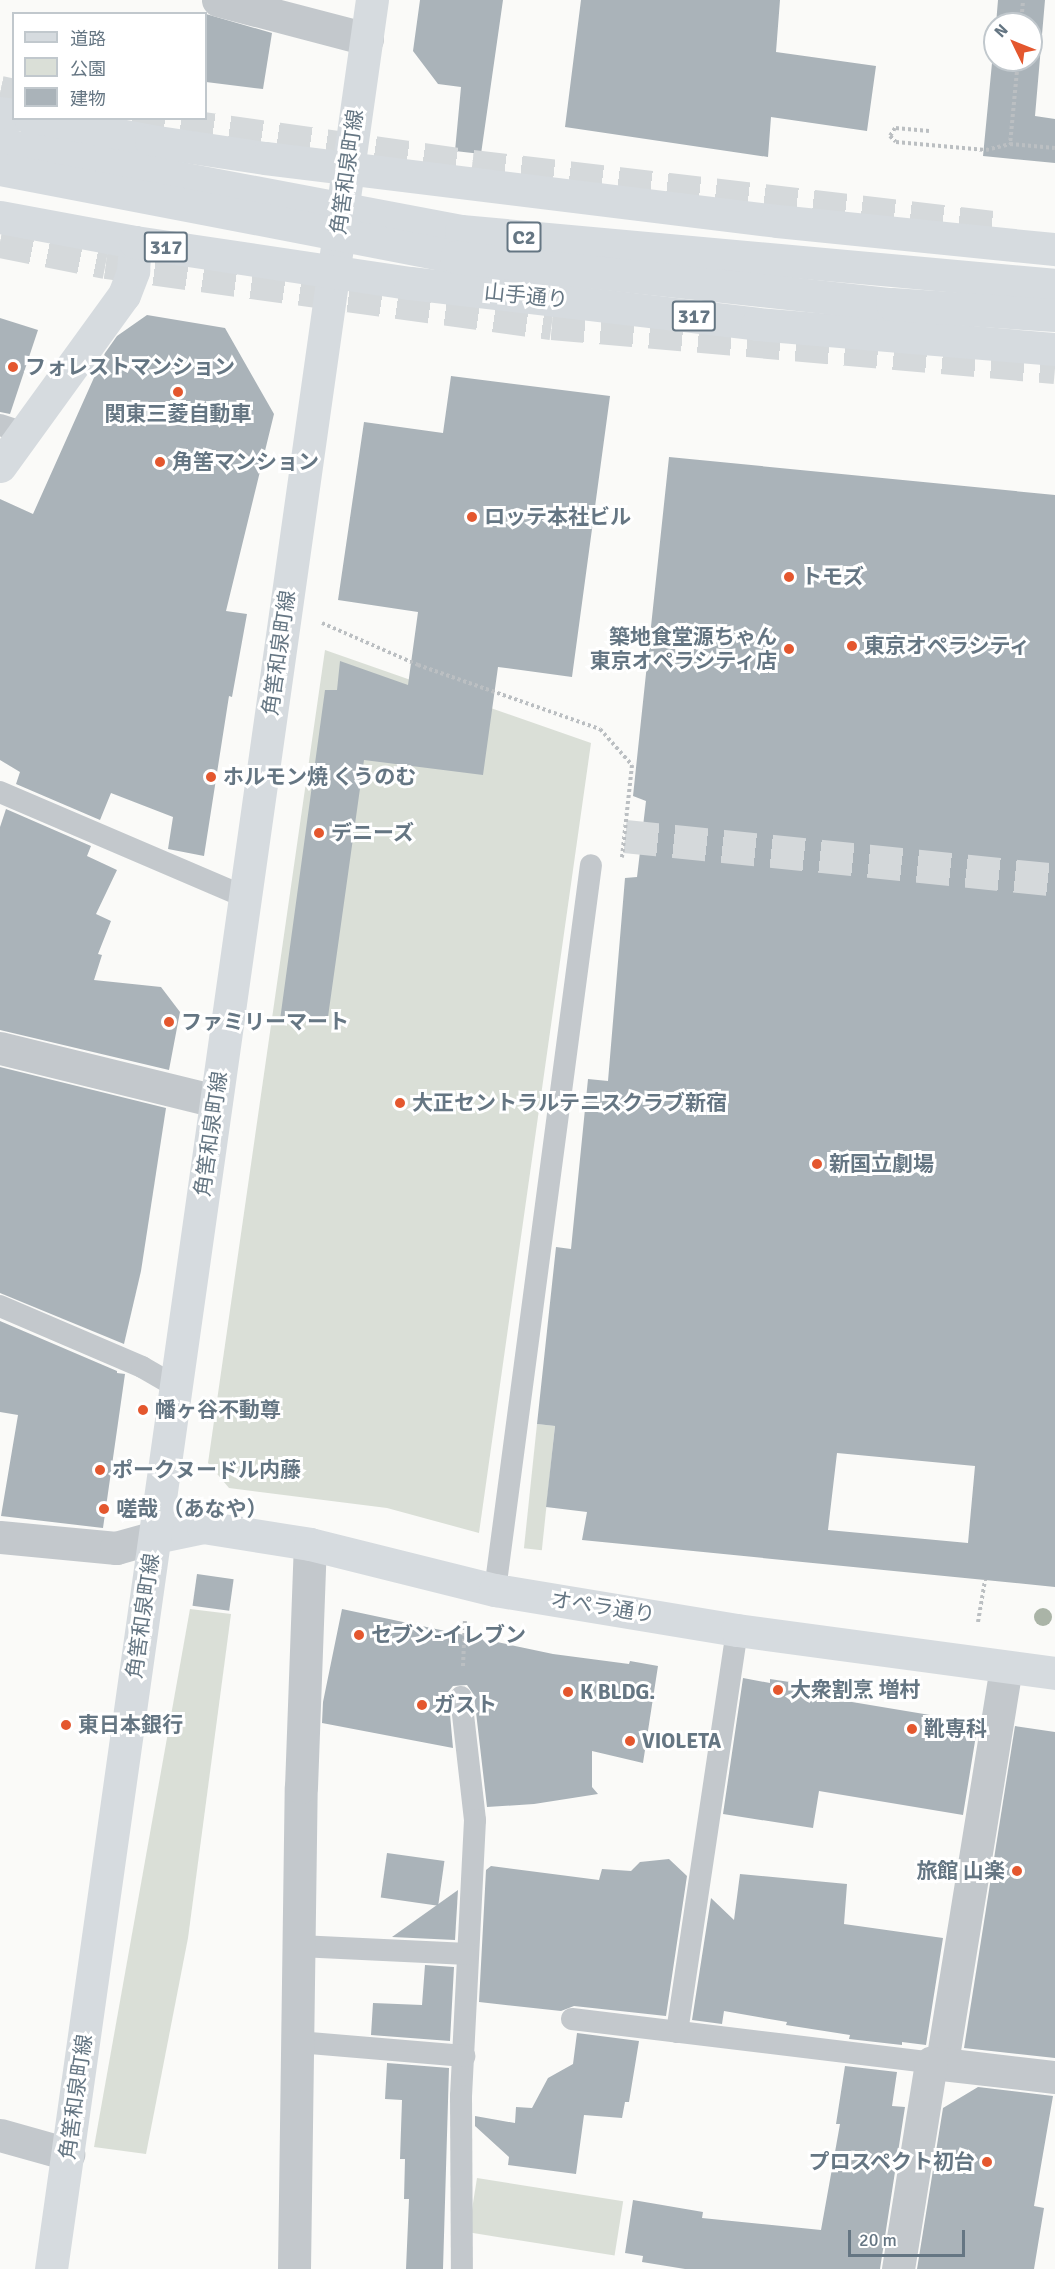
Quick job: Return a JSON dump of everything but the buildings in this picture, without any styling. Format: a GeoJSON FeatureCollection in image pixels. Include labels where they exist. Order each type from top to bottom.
{"type":"FeatureCollection","features":[{"type":"Feature","properties":{"kind":"main road","name":"角筈和泉町線"},"geometry":{"type":"LineString","coordinates":[[51,2269],[372,0]]}},
{"type":"Feature","properties":{"kind":"main road"},"geometry":{"type":"LineString","coordinates":[[41,120],[151,141],[347,168],[777,221],[1055,249]]}},
{"type":"Feature","properties":{"kind":"main road","name":"C2"},"geometry":{"type":"LineString","coordinates":[[0,144],[461,231],[1055,285]]}},
{"type":"Feature","properties":{"kind":"main road","name":"C2"},"geometry":{"type":"LineString","coordinates":[[0,169],[456,257],[892,304],[1055,315]]}},
{"type":"Feature","properties":{"kind":"main road","name":"山手通り"},"geometry":{"type":"LineString","coordinates":[[0,217],[135,242],[410,283],[757,324],[1055,349]]}},
{"type":"Feature","properties":{"kind":"main road"},"geometry":{"type":"LineString","coordinates":[[0,466],[12,429],[124,295],[133,271],[135,242]]}},
{"type":"Feature","properties":{"kind":"main road","name":"オペラ通り"},"geometry":{"type":"LineString","coordinates":[[154,1537],[203,1527],[310,1544],[495,1590],[737,1630],[1055,1673]]}},
{"type":"Feature","properties":{"kind":"street"},"geometry":{"type":"LineString","coordinates":[[218,0],[367,39]]}},
{"type":"Feature","properties":{"kind":"street"},"geometry":{"type":"LineString","coordinates":[[0,1048],[216,1101]]}},
{"type":"Feature","properties":{"kind":"street"},"geometry":{"type":"LineString","coordinates":[[0,1537],[116,1548],[154,1537]]}},
{"type":"Feature","properties":{"kind":"street"},"geometry":{"type":"LineString","coordinates":[[294,2269],[301,1787],[310,1544]]}},
{"type":"Feature","properties":{"kind":"street"},"geometry":{"type":"LineString","coordinates":[[898,2269],[1006,1667]]}},
{"type":"Feature","properties":{"kind":"street"},"geometry":{"type":"LineString","coordinates":[[936,2064],[1055,2077]]}},
{"type":"Feature","properties":{"kind":"street"},"geometry":{"type":"LineString","coordinates":[[0,2135],[68,2154]]}},
{"type":"Feature","properties":{"kind":"lane"},"geometry":{"type":"LineString","coordinates":[[0,792],[245,897]]}},
{"type":"Feature","properties":{"kind":"lane"},"geometry":{"type":"LineString","coordinates":[[495,1590],[591,865]]}},
{"type":"Feature","properties":{"kind":"lane"},"geometry":{"type":"LineString","coordinates":[[0,1306],[142,1367],[176,1387]]}},
{"type":"Feature","properties":{"kind":"lane"},"geometry":{"type":"LineString","coordinates":[[677,2032],[737,1630]]}},
{"type":"Feature","properties":{"kind":"lane"},"geometry":{"type":"LineString","coordinates":[[461,1696],[475,1820],[461,2096],[462,2269]]}},
{"type":"Feature","properties":{"kind":"lane"},"geometry":{"type":"LineString","coordinates":[[299,1946],[468,1954]]}},
{"type":"Feature","properties":{"kind":"lane"},"geometry":{"type":"LineString","coordinates":[[572,2019],[936,2064]]}},
{"type":"Feature","properties":{"kind":"lane"},"geometry":{"type":"LineString","coordinates":[[298,2042],[464,2056]]}},
{"type":"Feature","properties":{"kind":"path"},"geometry":{"type":"LineString","coordinates":[[1010,144],[1017,72]]}},
{"type":"Feature","properties":{"kind":"path"},"geometry":{"type":"LineString","coordinates":[[930,131],[895,129],[890,136],[896,142],[987,150],[1010,144],[1055,148]]}},
{"type":"Feature","properties":{"kind":"path"},"geometry":{"type":"LineString","coordinates":[[315,620],[418,665],[600,729],[633,765],[625,836]]}},
{"type":"Feature","properties":{"kind":"path"},"geometry":{"type":"LineString","coordinates":[[978,1622],[984,1580]]}},
{"type":"Feature","properties":{"kind":"path"},"geometry":{"type":"LineString","coordinates":[[461,1696],[465,1617]]}},
{"type":"Feature","properties":{"kind":"green space","name":"大正セントラルテニスクラブ新宿"},"geometry":{"type":"Polygon","coordinates":[[[325,650],[591,743],[479,1533],[387,1508],[229,1488],[208,1463],[325,650]]]}},
{"type":"Feature","properties":{"kind":"green space"},"geometry":{"type":"Polygon","coordinates":[[[537,1424],[555,1426],[542,1550],[524,1548],[537,1424]]]}},
{"type":"Feature","properties":{"kind":"green space"},"geometry":{"type":"Polygon","coordinates":[[[190,1609],[231,1614],[188,1938],[146,2154],[94,2147],[190,1609]]]}},
{"type":"Feature","properties":{"kind":"green space"},"geometry":{"type":"Polygon","coordinates":[[[477,2178],[623,2201],[615,2255],[468,2232],[477,2178]]]}},
{"type":"Feature","properties":{"kind":"tunnel"},"geometry":{"type":"LineString","coordinates":[[0,92],[12,95]]}},
{"type":"Feature","properties":{"kind":"tunnel"},"geometry":{"type":"LineString","coordinates":[[146,120],[472,166],[1003,228]]}},
{"type":"Feature","properties":{"kind":"tunnel"},"geometry":{"type":"LineString","coordinates":[[0,241],[106,262],[552,323],[1055,367]]}},
{"type":"Feature","properties":{"kind":"tunnel"},"geometry":{"type":"LineString","coordinates":[[625,836],[1055,880]]}},
{"type":"Feature","properties":{"kind":"place","name":"フォレストマンション"},"geometry":{"type":"Point","coordinates":[13,367]}},
{"type":"Feature","properties":{"kind":"place","name":"関東三菱自動車"},"geometry":{"type":"Point","coordinates":[178,392]}},
{"type":"Feature","properties":{"kind":"place","name":"角筈マンション"},"geometry":{"type":"Point","coordinates":[160,462]}},
{"type":"Feature","properties":{"kind":"place","name":"ロッテ本社ビル"},"geometry":{"type":"Point","coordinates":[472,517]}},
{"type":"Feature","properties":{"kind":"place","name":"トモズ"},"geometry":{"type":"Point","coordinates":[789,577]}},
{"type":"Feature","properties":{"kind":"place","name":"東京オペラシティ"},"geometry":{"type":"Point","coordinates":[852,646]}},
{"type":"Feature","properties":{"kind":"place","name":"築地食堂源ちゃん 東京オペラシティ店"},"geometry":{"type":"Point","coordinates":[789,649]}},
{"type":"Feature","properties":{"kind":"place","name":"ホルモン焼 くうのむ"},"geometry":{"type":"Point","coordinates":[211,777]}},
{"type":"Feature","properties":{"kind":"place","name":"デニーズ"},"geometry":{"type":"Point","coordinates":[319,833]}},
{"type":"Feature","properties":{"kind":"place","name":"ファミリーマート"},"geometry":{"type":"Point","coordinates":[169,1022]}},
{"type":"Feature","properties":{"kind":"place","name":"大正セントラルテニスクラブ新宿"},"geometry":{"type":"Point","coordinates":[400,1103]}},
{"type":"Feature","properties":{"kind":"place","name":"新国立劇場"},"geometry":{"type":"Point","coordinates":[817,1164]}},
{"type":"Feature","properties":{"kind":"place","name":"幡ヶ谷不動尊"},"geometry":{"type":"Point","coordinates":[143,1410]}},
{"type":"Feature","properties":{"kind":"place","name":"ポークヌードル内藤"},"geometry":{"type":"Point","coordinates":[100,1470]}},
{"type":"Feature","properties":{"kind":"place","name":"嗟哉 （あなや）"},"geometry":{"type":"Point","coordinates":[104,1509]}},
{"type":"Feature","properties":{"kind":"place","name":"セブン-イレブン"},"geometry":{"type":"Point","coordinates":[359,1635]}},
{"type":"Feature","properties":{"kind":"place","name":"大衆割烹 増村"},"geometry":{"type":"Point","coordinates":[778,1690]}},
{"type":"Feature","properties":{"kind":"place","name":"K BLDG."},"geometry":{"type":"Point","coordinates":[568,1692]}},
{"type":"Feature","properties":{"kind":"place","name":"ガスト"},"geometry":{"type":"Point","coordinates":[422,1705]}},
{"type":"Feature","properties":{"kind":"place","name":"東日本銀行"},"geometry":{"type":"Point","coordinates":[66,1725]}},
{"type":"Feature","properties":{"kind":"place","name":"靴専科"},"geometry":{"type":"Point","coordinates":[912,1729]}},
{"type":"Feature","properties":{"kind":"place","name":"VIOLETA"},"geometry":{"type":"Point","coordinates":[630,1741]}},
{"type":"Feature","properties":{"kind":"place","name":"旅館 山楽"},"geometry":{"type":"Point","coordinates":[1017,1871]}},
{"type":"Feature","properties":{"kind":"place","name":"プロスペクト初台"},"geometry":{"type":"Point","coordinates":[987,2162]}}]}
